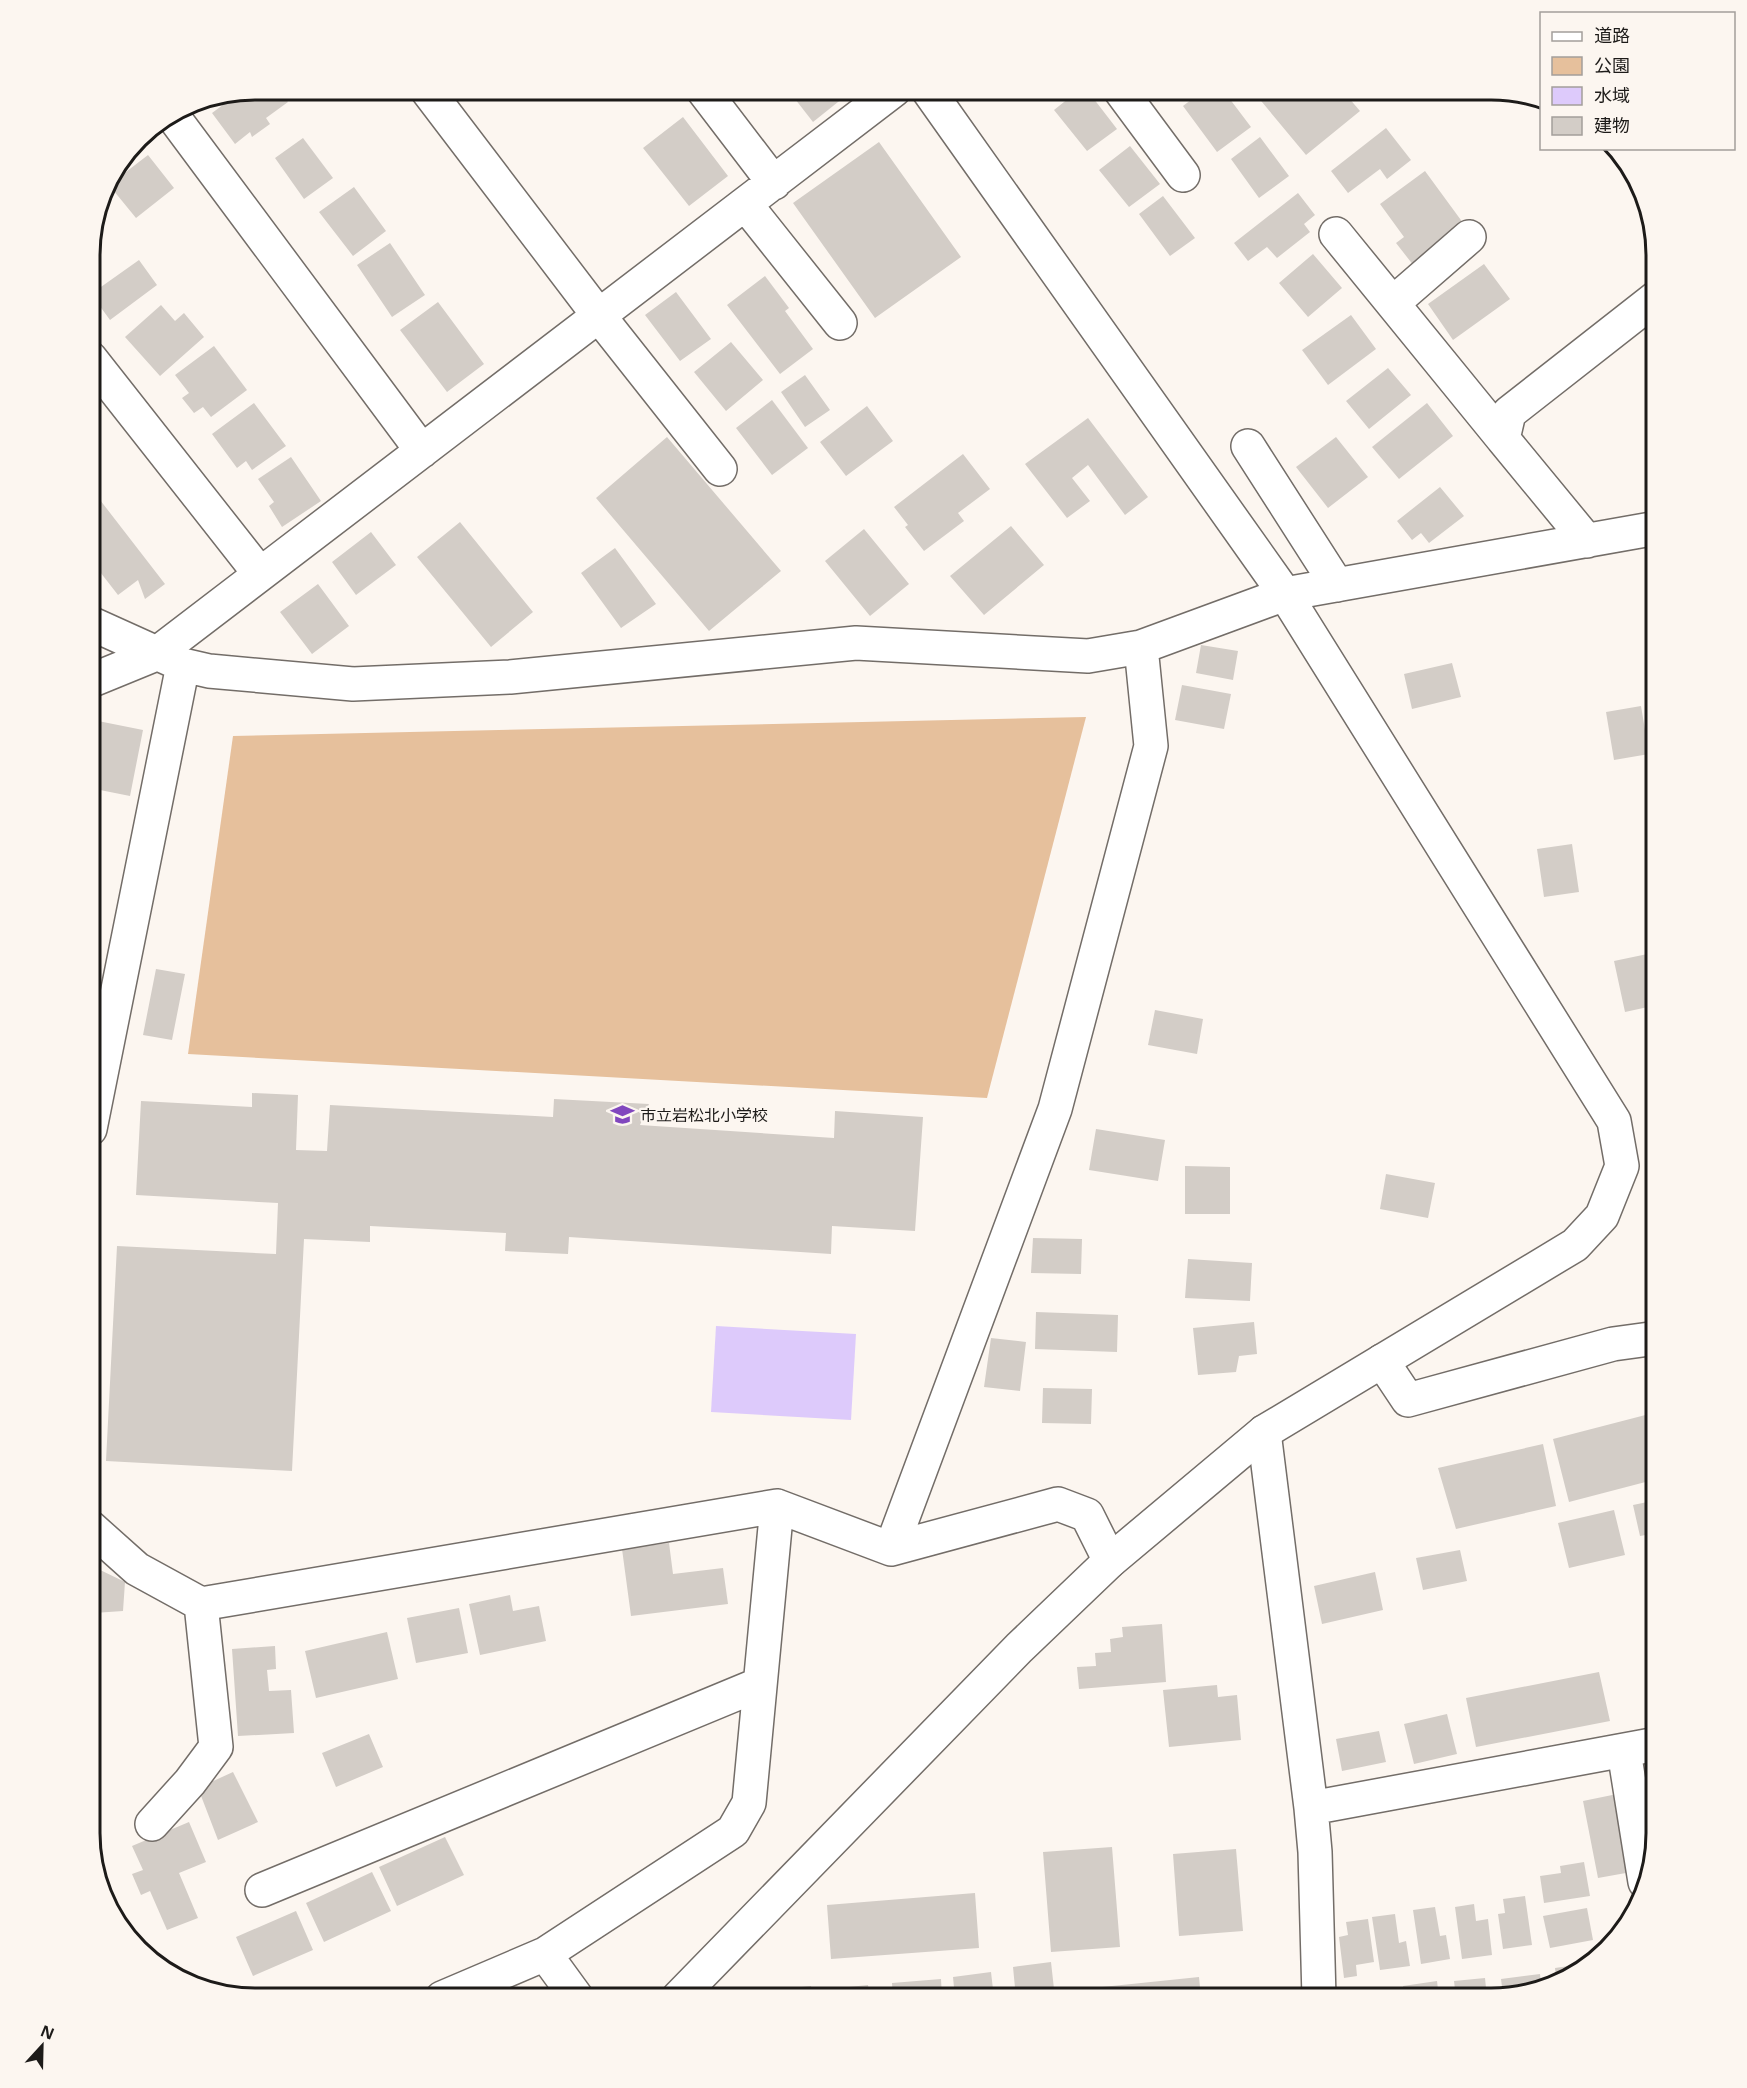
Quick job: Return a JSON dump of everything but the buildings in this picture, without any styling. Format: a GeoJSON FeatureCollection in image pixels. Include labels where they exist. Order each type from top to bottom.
{"type":"FeatureCollection","features":[{"type":"Feature","properties":{"kind":"street"},"geometry":{"type":"LineString","coordinates":[[435,101],[599,316],[720,469]]}},
{"type":"Feature","properties":{"kind":"street"},"geometry":{"type":"LineString","coordinates":[[711,101],[774,183]]}},
{"type":"Feature","properties":{"kind":"street"},"geometry":{"type":"LineString","coordinates":[[101,678],[169,660],[260,574],[880,101]]}},
{"type":"Feature","properties":{"kind":"street"},"geometry":{"type":"LineString","coordinates":[[695,1988],[1019,1648],[1110,1562],[1264,1432],[1575,1245],[1602,1216],[1622,1166],[1614,1121],[1285,594],[936,101]]}},
{"type":"Feature","properties":{"kind":"street"},"geometry":{"type":"LineString","coordinates":[[1128,101],[1184,175]]}},
{"type":"Feature","properties":{"kind":"street"},"geometry":{"type":"LineString","coordinates":[[177,122],[422,451]]}},
{"type":"Feature","properties":{"kind":"street"},"geometry":{"type":"LineString","coordinates":[[746,205],[840,323]]}},
{"type":"Feature","properties":{"kind":"street"},"geometry":{"type":"LineString","coordinates":[[1336,234],[1587,542]]}},
{"type":"Feature","properties":{"kind":"street"},"geometry":{"type":"LineString","coordinates":[[1392,303],[1469,237]]}},
{"type":"Feature","properties":{"kind":"street"},"geometry":{"type":"LineString","coordinates":[[1503,440],[1509,413],[1646,306]]}},
{"type":"Feature","properties":{"kind":"street"},"geometry":{"type":"LineString","coordinates":[[101,372],[260,574]]}},
{"type":"Feature","properties":{"kind":"street"},"geometry":{"type":"LineString","coordinates":[[1248,446],[1337,585]]}},
{"type":"Feature","properties":{"kind":"street"},"geometry":{"type":"LineString","coordinates":[[101,628],[169,660],[209,671],[353,684],[510,677],[856,643],[1088,656],[1141,647],[1285,594],[1646,530]]}},
{"type":"Feature","properties":{"kind":"street"},"geometry":{"type":"LineString","coordinates":[[891,1549],[1055,1109],[1151,746],[1141,647]]}},
{"type":"Feature","properties":{"kind":"street"},"geometry":{"type":"LineString","coordinates":[[101,1035],[169,660]]}},
{"type":"Feature","properties":{"kind":"street"},"geometry":{"type":"LineString","coordinates":[[1382,1361],[1408,1400],[1613,1344],[1646,1340]]}},
{"type":"Feature","properties":{"kind":"street"},"geometry":{"type":"LineString","coordinates":[[1264,1432],[1311,1808],[1315,1851],[1319,1988]]}},
{"type":"Feature","properties":{"kind":"street"},"geometry":{"type":"LineString","coordinates":[[100,1536],[137,1569],[201,1604],[777,1506],[891,1549],[1058,1504],[1088,1515],[1110,1562]]}},
{"type":"Feature","properties":{"kind":"street"},"geometry":{"type":"LineString","coordinates":[[465,1988],[544,1954],[733,1831],[749,1803],[777,1506]]}},
{"type":"Feature","properties":{"kind":"street"},"geometry":{"type":"LineString","coordinates":[[152,1824],[190,1782],[216,1747],[201,1604]]}},
{"type":"Feature","properties":{"kind":"street"},"geometry":{"type":"LineString","coordinates":[[262,1890],[760,1684]]}},
{"type":"Feature","properties":{"kind":"street"},"geometry":{"type":"LineString","coordinates":[[1311,1808],[1646,1746]]}},
{"type":"Feature","properties":{"kind":"street"},"geometry":{"type":"LineString","coordinates":[[1624,1751],[1643,1866]]}},
{"type":"Feature","properties":{"kind":"street"},"geometry":{"type":"LineString","coordinates":[[544,1954],[570,1988]]}},
{"type":"Feature","properties":{"kind":"green space"},"geometry":{"type":"Polygon","coordinates":[[[1086,717],[987,1098],[188,1054],[233,736],[1086,717]]]}},
{"type":"Feature","properties":{"kind":"water"},"geometry":{"type":"Polygon","coordinates":[[[716,1326],[856,1334],[851,1420],[711,1412],[716,1326]]]}},
{"type":"Feature","properties":{"kind":"place","name":"市立岩松北小学校"},"geometry":{"type":"Point","coordinates":[622,1115]}}]}
